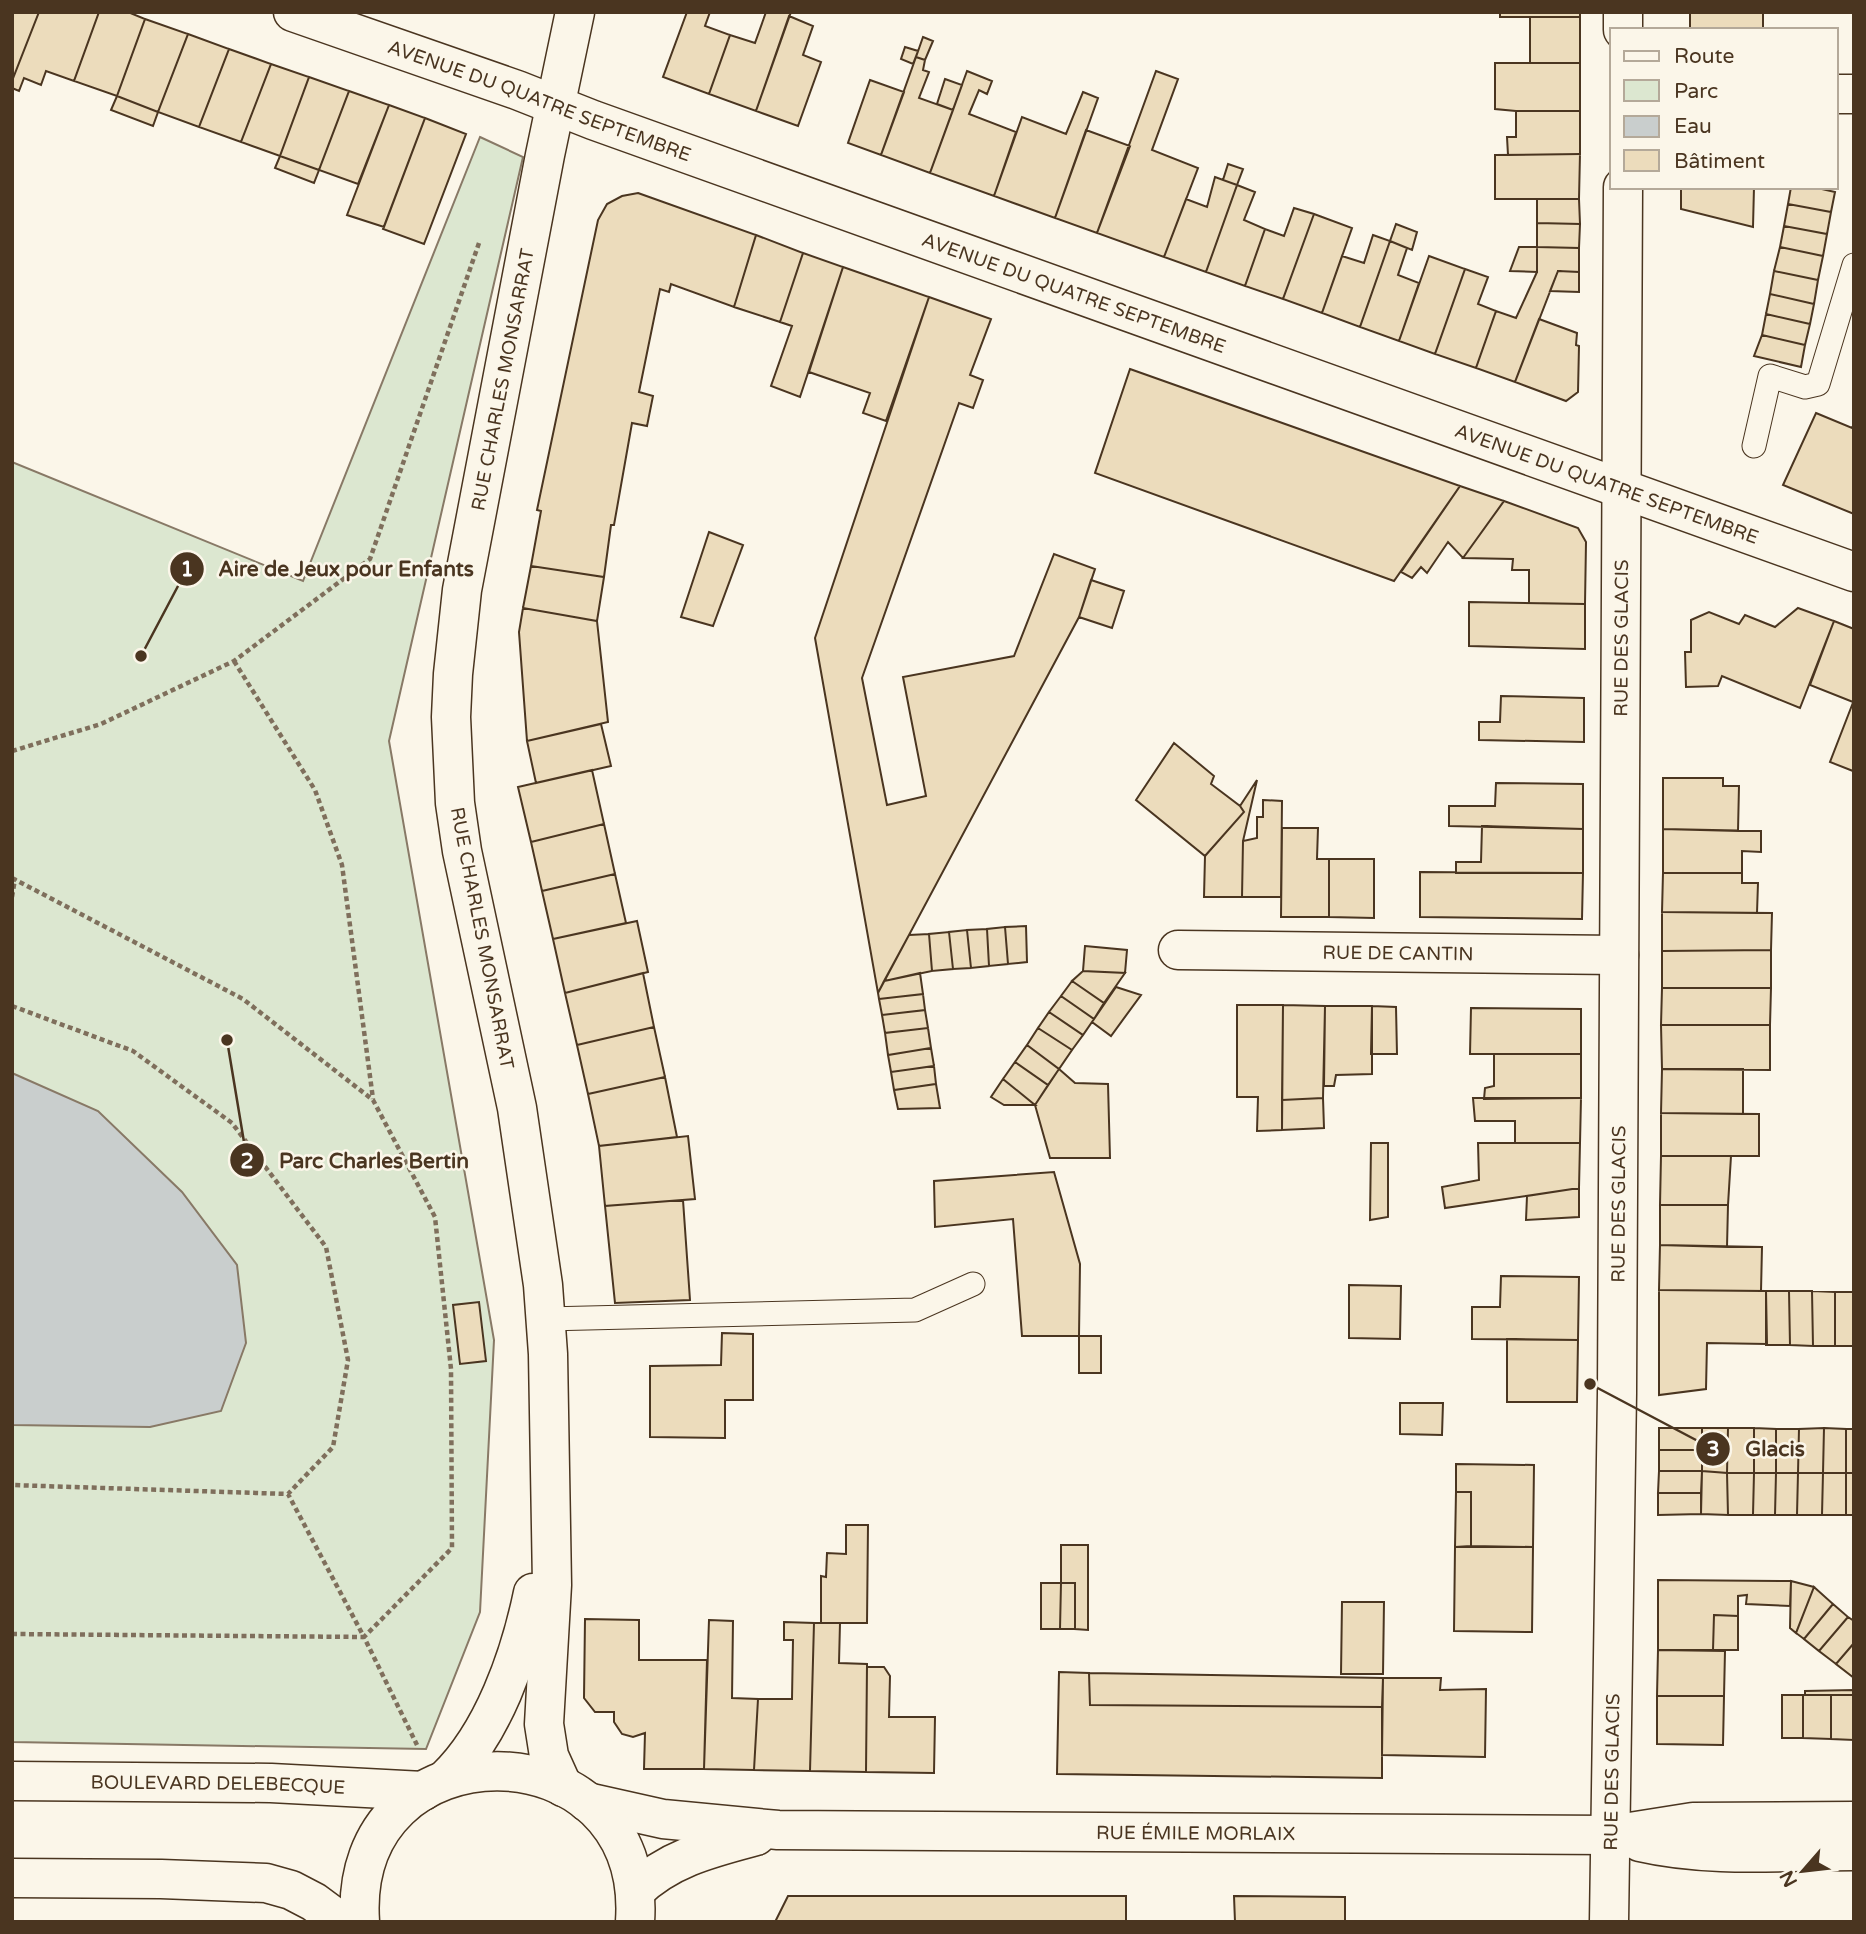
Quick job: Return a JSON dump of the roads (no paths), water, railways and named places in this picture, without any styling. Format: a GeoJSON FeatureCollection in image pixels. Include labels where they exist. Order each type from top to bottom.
{"type":"FeatureCollection","features":[{"type":"Feature","properties":{"kind":"street","name":"AVENUE DU QUATRE SEPTEMBRE"},"geometry":{"type":"LineString","coordinates":[[293,12],[1854,572]]}},
{"type":"Feature","properties":{"kind":"street","name":"RUE CHARLES MONSARRAT"},"geometry":{"type":"LineString","coordinates":[[575,12],[462,590],[451,717],[455,803],[462,851],[519,1119],[546,1319],[552,1585],[544,1724],[549,1756],[575,1795]]}},
{"type":"Feature","properties":{"kind":"street","name":"RUE DES GLACIS"},"geometry":{"type":"LineString","coordinates":[[1609,1922],[1617,1379],[1623,189]]}},
{"type":"Feature","properties":{"kind":"street","name":"RUE DE CANTIN"},"geometry":{"type":"LineString","coordinates":[[1178,950],[1619,955]]}},
{"type":"Feature","properties":{"kind":"street","name":"RUE CHARLES MONSARRAT"},"geometry":{"type":"LineString","coordinates":[[360,1922],[362,1882],[371,1851],[393,1818],[466,1757],[489,1718],[519,1650],[534,1584],[549,1484]]}},
{"type":"Feature","properties":{"kind":"street","name":"RUE ÉMILE MORLAIX"},"geometry":{"type":"LineString","coordinates":[[435,1785],[472,1772],[499,1769],[539,1776],[575,1795],[663,1819],[778,1830],[1611,1835]]}},
{"type":"Feature","properties":{"kind":"street","name":"BOULEVARD DELEBECQUE"},"geometry":{"type":"LineString","coordinates":[[12,1781],[435,1785]]}},
{"type":"Feature","properties":{"kind":"street"},"geometry":{"type":"LineString","coordinates":[[575,1795],[616,1836],[628,1863],[640,1909]]}},
{"type":"Feature","properties":{"kind":"street"},"geometry":{"type":"LineString","coordinates":[[1611,1835],[1693,1822],[1854,1821]]}},
{"type":"Feature","properties":{"kind":"street","name":"RUE ÉMILE MORLAIX"},"geometry":{"type":"LineString","coordinates":[[640,1909],[651,1876],[670,1864],[720,1845],[778,1830]]}},
{"type":"Feature","properties":{"kind":"street"},"geometry":{"type":"LineString","coordinates":[[1611,1835],[1667,1848],[1700,1851],[1854,1851]]}},
{"type":"Feature","properties":{"kind":"street"},"geometry":{"type":"LineString","coordinates":[[12,1878],[266,1883],[291,1890],[314,1902],[341,1922]]}},
{"type":"Feature","properties":{"kind":"lane"},"geometry":{"type":"LineString","coordinates":[[1754,446],[1770,376],[1805,387],[1818,384],[1854,265]]}},
{"type":"Feature","properties":{"kind":"lane"},"geometry":{"type":"LineString","coordinates":[[546,1319],[915,1310],[973,1284]]}},
{"type":"Feature","properties":{"kind":"water"},"geometry":{"type":"Polygon","coordinates":[[[12,1073],[98,1111],[182,1192],[237,1265],[246,1343],[221,1411],[150,1427],[12,1425],[12,1073]]]}},
{"type":"Feature","properties":{"kind":"place","name":"Aire de Jeux pour Enfants"},"geometry":{"type":"Point","coordinates":[141,656]}},
{"type":"Feature","properties":{"kind":"place","name":"Parc Charles Bertin"},"geometry":{"type":"Point","coordinates":[227,1040]}},
{"type":"Feature","properties":{"kind":"place","name":"Glacis"},"geometry":{"type":"Point","coordinates":[1590,1384]}}]}
